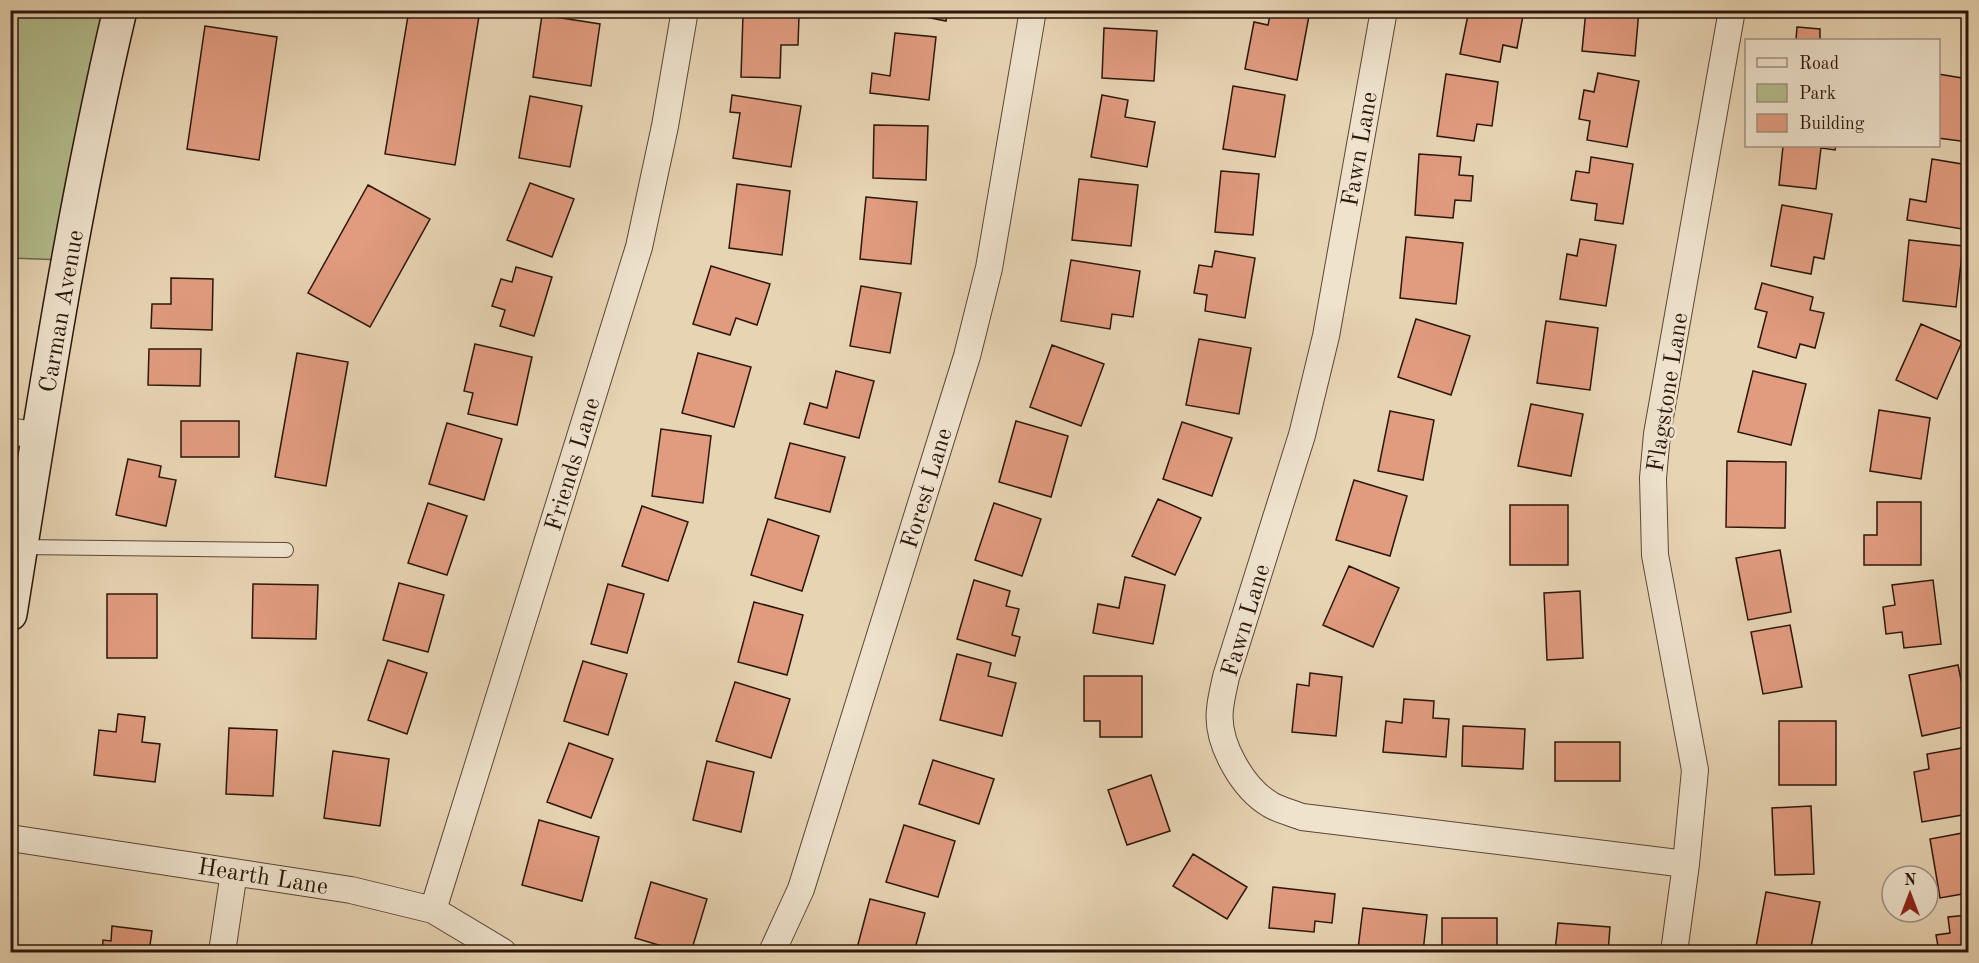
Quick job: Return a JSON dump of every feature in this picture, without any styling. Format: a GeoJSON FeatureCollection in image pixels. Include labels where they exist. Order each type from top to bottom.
{"type":"FeatureCollection","features":[{"type":"Feature","properties":{"kind":"main road","name":"Carman Avenue"},"geometry":{"type":"LineString","coordinates":[[10,614],[21,547],[25,433],[81,199],[120,10]]}},
{"type":"Feature","properties":{"kind":"street","name":"Friends Lane"},"geometry":{"type":"LineString","coordinates":[[433,910],[639,247],[665,126],[685,10]]}},
{"type":"Feature","properties":{"kind":"street","name":"Forest Lane"},"geometry":{"type":"LineString","coordinates":[[772,952],[801,889],[967,356],[989,268],[1033,10]]}},
{"type":"Feature","properties":{"kind":"street","name":"Fawn Lane"},"geometry":{"type":"LineString","coordinates":[[1384,10],[1326,336],[1302,435],[1226,676],[1220,710],[1221,735],[1229,755],[1254,791],[1271,805],[1302,818],[1686,864]]}},
{"type":"Feature","properties":{"kind":"street","name":"Flagstone Lane"},"geometry":{"type":"LineString","coordinates":[[1674,952],[1686,864],[1695,770],[1655,555],[1653,478],[1657,434],[1732,10]]}},
{"type":"Feature","properties":{"kind":"street","name":"Hearth Lane"},"geometry":{"type":"LineString","coordinates":[[10,838],[351,890],[433,910],[503,952]]}},
{"type":"Feature","properties":{"kind":"street"},"geometry":{"type":"LineString","coordinates":[[222,952],[234,872]]}},
{"type":"Feature","properties":{"kind":"lane"},"geometry":{"type":"LineString","coordinates":[[21,547],[286,550]]}},
{"type":"Feature","properties":{"kind":"green space"},"geometry":{"type":"Polygon","coordinates":[[[11,11],[120,11],[62,260],[11,258],[11,11]]]}},
{"type":"Feature","properties":{"kind":"building"},"geometry":{"type":"Polygon","coordinates":[[[409,10],[480,10],[455,165],[385,154],[409,10]]]}},
{"type":"Feature","properties":{"kind":"building"},"geometry":{"type":"Polygon","coordinates":[[[891,10],[948,10],[946,21],[891,10]]]}},
{"type":"Feature","properties":{"kind":"building"},"geometry":{"type":"Polygon","coordinates":[[[1271,10],[1309,16],[1297,80],[1245,69],[1254,22],[1268,25],[1271,10]]]}},
{"type":"Feature","properties":{"kind":"building"},"geometry":{"type":"Polygon","coordinates":[[[1469,10],[1524,10],[1517,48],[1503,45],[1500,62],[1460,54],[1469,10]]]}},
{"type":"Feature","properties":{"kind":"building"},"geometry":{"type":"Polygon","coordinates":[[[1586,10],[1639,10],[1635,56],[1582,51],[1586,10]]]}},
{"type":"Feature","properties":{"kind":"building"},"geometry":{"type":"Polygon","coordinates":[[[542,15],[600,24],[591,86],[533,77],[542,15]]]}},
{"type":"Feature","properties":{"kind":"building"},"geometry":{"type":"Polygon","coordinates":[[[743,15],[799,16],[798,45],[781,45],[780,78],[741,77],[743,15]]]}},
{"type":"Feature","properties":{"kind":"building"},"geometry":{"type":"Polygon","coordinates":[[[205,26],[277,37],[259,160],[187,149],[205,26]]]}},
{"type":"Feature","properties":{"kind":"building"},"geometry":{"type":"Polygon","coordinates":[[[1797,27],[1820,29],[1820,39],[1796,39],[1797,27]]]}},
{"type":"Feature","properties":{"kind":"building"},"geometry":{"type":"Polygon","coordinates":[[[1104,28],[1157,31],[1154,81],[1102,78],[1104,28]]]}},
{"type":"Feature","properties":{"kind":"building"},"geometry":{"type":"Polygon","coordinates":[[[895,33],[936,37],[929,100],[870,93],[872,73],[890,76],[895,33]]]}},
{"type":"Feature","properties":{"kind":"building"},"geometry":{"type":"Polygon","coordinates":[[[1598,73],[1639,81],[1627,147],[1587,140],[1590,121],[1579,119],[1584,90],[1594,92],[1598,73]]]}},
{"type":"Feature","properties":{"kind":"building"},"geometry":{"type":"Polygon","coordinates":[[[1446,74],[1498,82],[1492,126],[1477,124],[1474,141],[1437,136],[1446,74]]]}},
{"type":"Feature","properties":{"kind":"building"},"geometry":{"type":"Polygon","coordinates":[[[1940,74],[1968,79],[1968,142],[1940,138],[1940,74]]]}},
{"type":"Feature","properties":{"kind":"building"},"geometry":{"type":"Polygon","coordinates":[[[1233,86],[1285,95],[1275,157],[1223,149],[1233,86]]]}},
{"type":"Feature","properties":{"kind":"building"},"geometry":{"type":"Polygon","coordinates":[[[732,95],[801,106],[791,167],[733,158],[740,113],[730,112],[732,95]]]}},
{"type":"Feature","properties":{"kind":"building"},"geometry":{"type":"Polygon","coordinates":[[[1102,95],[1128,100],[1125,117],[1155,122],[1147,167],[1091,157],[1102,95]]]}},
{"type":"Feature","properties":{"kind":"building"},"geometry":{"type":"Polygon","coordinates":[[[530,96],[582,106],[570,167],[519,158],[530,96]]]}},
{"type":"Feature","properties":{"kind":"building"},"geometry":{"type":"Polygon","coordinates":[[[874,125],[928,126],[926,180],[873,178],[874,125]]]}},
{"type":"Feature","properties":{"kind":"building"},"geometry":{"type":"Polygon","coordinates":[[[1783,147],[1836,147],[1835,150],[1821,148],[1816,189],[1779,185],[1783,147]]]}},
{"type":"Feature","properties":{"kind":"building"},"geometry":{"type":"Polygon","coordinates":[[[1419,154],[1461,157],[1459,175],[1473,176],[1471,201],[1455,200],[1453,218],[1415,215],[1419,154]]]}},
{"type":"Feature","properties":{"kind":"building"},"geometry":{"type":"Polygon","coordinates":[[[1591,157],[1633,164],[1623,224],[1595,220],[1597,204],[1571,200],[1576,171],[1589,173],[1591,157]]]}},
{"type":"Feature","properties":{"kind":"building"},"geometry":{"type":"Polygon","coordinates":[[[1932,159],[1968,165],[1968,188],[1962,229],[1907,220],[1910,199],[1926,202],[1932,159]]]}},
{"type":"Feature","properties":{"kind":"building"},"geometry":{"type":"Polygon","coordinates":[[[1221,171],[1259,174],[1253,235],[1215,232],[1221,171]]]}},
{"type":"Feature","properties":{"kind":"building"},"geometry":{"type":"Polygon","coordinates":[[[1079,179],[1138,185],[1131,246],[1072,240],[1079,179]]]}},
{"type":"Feature","properties":{"kind":"building"},"geometry":{"type":"Polygon","coordinates":[[[530,183],[574,199],[552,257],[507,240],[530,183]]]}},
{"type":"Feature","properties":{"kind":"building"},"geometry":{"type":"Polygon","coordinates":[[[737,184],[790,191],[782,255],[729,248],[737,184]]]}},
{"type":"Feature","properties":{"kind":"building"},"geometry":{"type":"Polygon","coordinates":[[[368,185],[430,219],[370,327],[308,293],[368,185]]]}},
{"type":"Feature","properties":{"kind":"building"},"geometry":{"type":"Polygon","coordinates":[[[866,197],[917,202],[911,264],[860,259],[866,197]]]}},
{"type":"Feature","properties":{"kind":"building"},"geometry":{"type":"Polygon","coordinates":[[[1782,205],[1832,214],[1824,259],[1814,257],[1811,274],[1771,266],[1782,205]]]}},
{"type":"Feature","properties":{"kind":"building"},"geometry":{"type":"Polygon","coordinates":[[[1406,237],[1463,243],[1456,304],[1400,298],[1406,237]]]}},
{"type":"Feature","properties":{"kind":"building"},"geometry":{"type":"Polygon","coordinates":[[[1580,239],[1616,245],[1606,306],[1560,299],[1567,254],[1577,256],[1580,239]]]}},
{"type":"Feature","properties":{"kind":"building"},"geometry":{"type":"Polygon","coordinates":[[[1909,240],[1963,246],[1956,307],[1903,301],[1909,240]]]}},
{"type":"Feature","properties":{"kind":"building"},"geometry":{"type":"Polygon","coordinates":[[[1215,251],[1255,258],[1245,318],[1205,311],[1207,295],[1194,293],[1199,265],[1212,267],[1215,251]]]}},
{"type":"Feature","properties":{"kind":"building"},"geometry":{"type":"Polygon","coordinates":[[[1071,260],[1140,271],[1133,317],[1112,314],[1110,329],[1061,321],[1071,260]]]}},
{"type":"Feature","properties":{"kind":"building"},"geometry":{"type":"Polygon","coordinates":[[[711,266],[770,284],[757,325],[736,318],[730,335],[693,324],[711,266]]]}},
{"type":"Feature","properties":{"kind":"building"},"geometry":{"type":"Polygon","coordinates":[[[516,267],[552,277],[534,336],[500,326],[505,310],[492,306],[501,279],[512,282],[516,267]]]}},
{"type":"Feature","properties":{"kind":"building"},"geometry":{"type":"Polygon","coordinates":[[[171,278],[213,279],[212,330],[151,328],[152,304],[171,304],[171,278]]]}},
{"type":"Feature","properties":{"kind":"building"},"geometry":{"type":"Polygon","coordinates":[[[1762,283],[1813,297],[1810,310],[1824,313],[1815,348],[1800,344],[1796,358],[1758,347],[1767,312],[1755,309],[1762,283]]]}},
{"type":"Feature","properties":{"kind":"building"},"geometry":{"type":"Polygon","coordinates":[[[861,286],[901,293],[890,353],[850,346],[861,286]]]}},
{"type":"Feature","properties":{"kind":"building"},"geometry":{"type":"Polygon","coordinates":[[[1416,319],[1470,336],[1451,395],[1398,377],[1416,319]]]}},
{"type":"Feature","properties":{"kind":"building"},"geometry":{"type":"Polygon","coordinates":[[[1546,321],[1598,328],[1590,390],[1537,383],[1546,321]]]}},
{"type":"Feature","properties":{"kind":"building"},"geometry":{"type":"Polygon","coordinates":[[[1921,324],[1962,342],[1937,399],[1896,380],[1921,324]]]}},
{"type":"Feature","properties":{"kind":"building"},"geometry":{"type":"Polygon","coordinates":[[[1199,339],[1251,348],[1239,414],[1186,405],[1199,339]]]}},
{"type":"Feature","properties":{"kind":"building"},"geometry":{"type":"Polygon","coordinates":[[[475,344],[532,357],[517,425],[468,414],[473,393],[464,391],[475,344]]]}},
{"type":"Feature","properties":{"kind":"building"},"geometry":{"type":"Polygon","coordinates":[[[1052,345],[1104,364],[1081,426],[1030,407],[1052,345]]]}},
{"type":"Feature","properties":{"kind":"building"},"geometry":{"type":"Polygon","coordinates":[[[149,349],[201,349],[200,386],[148,385],[149,349]]]}},
{"type":"Feature","properties":{"kind":"building"},"geometry":{"type":"Polygon","coordinates":[[[297,353],[348,362],[326,486],[275,477],[297,353]]]}},
{"type":"Feature","properties":{"kind":"building"},"geometry":{"type":"Polygon","coordinates":[[[698,353],[751,367],[734,427],[682,413],[698,353]]]}},
{"type":"Feature","properties":{"kind":"building"},"geometry":{"type":"Polygon","coordinates":[[[836,371],[874,381],[859,438],[804,424],[810,403],[827,408],[836,371]]]}},
{"type":"Feature","properties":{"kind":"building"},"geometry":{"type":"Polygon","coordinates":[[[1753,371],[1806,384],[1791,445],[1738,432],[1753,371]]]}},
{"type":"Feature","properties":{"kind":"building"},"geometry":{"type":"Polygon","coordinates":[[[1531,404],[1583,414],[1571,476],[1518,466],[1531,404]]]}},
{"type":"Feature","properties":{"kind":"building"},"geometry":{"type":"Polygon","coordinates":[[[1879,410],[1930,418],[1921,479],[1870,471],[1879,410]]]}},
{"type":"Feature","properties":{"kind":"building"},"geometry":{"type":"Polygon","coordinates":[[[1390,411],[1434,420],[1423,480],[1378,471],[1390,411]]]}},
{"type":"Feature","properties":{"kind":"building"},"geometry":{"type":"Polygon","coordinates":[[[181,421],[239,421],[239,457],[181,457],[181,421]]]}},
{"type":"Feature","properties":{"kind":"building"},"geometry":{"type":"Polygon","coordinates":[[[1016,421],[1068,436],[1051,497],[999,482],[1016,421]]]}},
{"type":"Feature","properties":{"kind":"building"},"geometry":{"type":"Polygon","coordinates":[[[1182,422],[1232,438],[1212,496],[1163,479],[1182,422]]]}},
{"type":"Feature","properties":{"kind":"building"},"geometry":{"type":"Polygon","coordinates":[[[447,423],[502,439],[484,500],[429,484],[447,423]]]}},
{"type":"Feature","properties":{"kind":"building"},"geometry":{"type":"Polygon","coordinates":[[[661,429],[711,436],[703,503],[652,496],[661,429]]]}},
{"type":"Feature","properties":{"kind":"building"},"geometry":{"type":"Polygon","coordinates":[[[790,443],[845,457],[830,512],[775,498],[790,443]]]}},
{"type":"Feature","properties":{"kind":"building"},"geometry":{"type":"Polygon","coordinates":[[[128,459],[161,466],[159,477],[176,480],[166,526],[116,515],[128,459]]]}},
{"type":"Feature","properties":{"kind":"building"},"geometry":{"type":"Polygon","coordinates":[[[1727,461],[1786,462],[1785,528],[1726,527],[1727,461]]]}},
{"type":"Feature","properties":{"kind":"building"},"geometry":{"type":"Polygon","coordinates":[[[1354,480],[1407,496],[1390,556],[1336,540],[1354,480]]]}},
{"type":"Feature","properties":{"kind":"building"},"geometry":{"type":"Polygon","coordinates":[[[1158,499],[1201,518],[1175,575],[1132,556],[1158,499]]]}},
{"type":"Feature","properties":{"kind":"building"},"geometry":{"type":"Polygon","coordinates":[[[1877,502],[1921,502],[1921,565],[1864,565],[1864,535],[1877,535],[1877,502]]]}},
{"type":"Feature","properties":{"kind":"building"},"geometry":{"type":"Polygon","coordinates":[[[428,503],[467,516],[447,575],[408,563],[428,503]]]}},
{"type":"Feature","properties":{"kind":"building"},"geometry":{"type":"Polygon","coordinates":[[[994,503],[1041,519],[1022,576],[975,560],[994,503]]]}},
{"type":"Feature","properties":{"kind":"building"},"geometry":{"type":"Polygon","coordinates":[[[1510,505],[1568,505],[1568,565],[1510,565],[1510,505]]]}},
{"type":"Feature","properties":{"kind":"building"},"geometry":{"type":"Polygon","coordinates":[[[642,506],[688,522],[668,581],[622,566],[642,506]]]}},
{"type":"Feature","properties":{"kind":"building"},"geometry":{"type":"Polygon","coordinates":[[[768,519],[819,536],[802,591],[751,575],[768,519]]]}},
{"type":"Feature","properties":{"kind":"building"},"geometry":{"type":"Polygon","coordinates":[[[1780,550],[1791,612],[1748,620],[1736,558],[1780,550]]]}},
{"type":"Feature","properties":{"kind":"building"},"geometry":{"type":"Polygon","coordinates":[[[1349,566],[1399,588],[1373,647],[1323,625],[1349,566]]]}},
{"type":"Feature","properties":{"kind":"building"},"geometry":{"type":"Polygon","coordinates":[[[1125,577],[1165,585],[1153,644],[1093,633],[1098,604],[1119,608],[1125,577]]]}},
{"type":"Feature","properties":{"kind":"building"},"geometry":{"type":"Polygon","coordinates":[[[974,580],[1010,591],[1006,606],[1019,609],[1012,635],[1020,637],[1015,656],[957,639],[974,580]]]}},
{"type":"Feature","properties":{"kind":"building"},"geometry":{"type":"Polygon","coordinates":[[[1933,580],[1941,644],[1904,648],[1902,632],[1886,634],[1883,607],[1895,605],[1892,585],[1933,580]]]}},
{"type":"Feature","properties":{"kind":"building"},"geometry":{"type":"Polygon","coordinates":[[[399,583],[444,595],[428,652],[383,640],[399,583]]]}},
{"type":"Feature","properties":{"kind":"building"},"geometry":{"type":"Polygon","coordinates":[[[253,584],[318,585],[316,639],[252,638],[253,584]]]}},
{"type":"Feature","properties":{"kind":"building"},"geometry":{"type":"Polygon","coordinates":[[[608,584],[644,594],[627,653],[591,644],[608,584]]]}},
{"type":"Feature","properties":{"kind":"building"},"geometry":{"type":"Polygon","coordinates":[[[1580,591],[1583,658],[1547,660],[1544,593],[1580,591]]]}},
{"type":"Feature","properties":{"kind":"building"},"geometry":{"type":"Polygon","coordinates":[[[107,594],[157,594],[157,658],[107,658],[107,594]]]}},
{"type":"Feature","properties":{"kind":"building"},"geometry":{"type":"Polygon","coordinates":[[[754,602],[803,615],[787,675],[738,662],[754,602]]]}},
{"type":"Feature","properties":{"kind":"building"},"geometry":{"type":"Polygon","coordinates":[[[1790,625],[1802,687],[1763,694],[1751,632],[1790,625]]]}},
{"type":"Feature","properties":{"kind":"building"},"geometry":{"type":"Polygon","coordinates":[[[957,654],[991,663],[988,676],[1016,683],[1002,736],[940,720],[957,654]]]}},
{"type":"Feature","properties":{"kind":"building"},"geometry":{"type":"Polygon","coordinates":[[[388,660],[427,673],[407,734],[368,720],[388,660]]]}},
{"type":"Feature","properties":{"kind":"building"},"geometry":{"type":"Polygon","coordinates":[[[583,661],[627,674],[608,735],[564,721],[583,661]]]}},
{"type":"Feature","properties":{"kind":"building"},"geometry":{"type":"Polygon","coordinates":[[[1958,665],[1968,714],[1968,726],[1922,736],[1909,675],[1958,665]]]}},
{"type":"Feature","properties":{"kind":"building"},"geometry":{"type":"Polygon","coordinates":[[[1310,673],[1342,677],[1336,736],[1292,732],[1297,684],[1309,686],[1310,673]]]}},
{"type":"Feature","properties":{"kind":"building"},"geometry":{"type":"Polygon","coordinates":[[[1084,676],[1142,676],[1142,737],[1100,737],[1100,721],[1084,721],[1084,676]]]}},
{"type":"Feature","properties":{"kind":"building"},"geometry":{"type":"Polygon","coordinates":[[[735,682],[790,699],[771,758],[716,741],[735,682]]]}},
{"type":"Feature","properties":{"kind":"building"},"geometry":{"type":"Polygon","coordinates":[[[1404,699],[1434,701],[1433,718],[1449,719],[1446,757],[1383,752],[1386,721],[1402,723],[1404,699]]]}},
{"type":"Feature","properties":{"kind":"building"},"geometry":{"type":"Polygon","coordinates":[[[118,714],[145,717],[142,742],[160,744],[155,782],[94,775],[99,730],[116,732],[118,714]]]}},
{"type":"Feature","properties":{"kind":"building"},"geometry":{"type":"Polygon","coordinates":[[[1779,721],[1836,721],[1836,785],[1779,785],[1779,721]]]}},
{"type":"Feature","properties":{"kind":"building"},"geometry":{"type":"Polygon","coordinates":[[[1463,726],[1525,729],[1523,769],[1462,766],[1463,726]]]}},
{"type":"Feature","properties":{"kind":"building"},"geometry":{"type":"Polygon","coordinates":[[[229,728],[277,730],[273,796],[226,794],[229,728]]]}},
{"type":"Feature","properties":{"kind":"building"},"geometry":{"type":"Polygon","coordinates":[[[1555,742],[1620,742],[1620,781],[1555,781],[1555,742]]]}},
{"type":"Feature","properties":{"kind":"building"},"geometry":{"type":"Polygon","coordinates":[[[569,743],[613,759],[591,818],[547,802],[569,743]]]}},
{"type":"Feature","properties":{"kind":"building"},"geometry":{"type":"Polygon","coordinates":[[[1968,747],[1968,814],[1922,822],[1914,772],[1929,769],[1927,754],[1968,747]]]}},
{"type":"Feature","properties":{"kind":"building"},"geometry":{"type":"Polygon","coordinates":[[[333,751],[389,759],[380,826],[324,818],[333,751]]]}},
{"type":"Feature","properties":{"kind":"building"},"geometry":{"type":"Polygon","coordinates":[[[933,760],[994,779],[979,824],[919,804],[933,760]]]}},
{"type":"Feature","properties":{"kind":"building"},"geometry":{"type":"Polygon","coordinates":[[[707,761],[754,772],[741,832],[693,820],[707,761]]]}},
{"type":"Feature","properties":{"kind":"building"},"geometry":{"type":"Polygon","coordinates":[[[1151,775],[1170,831],[1127,845],[1108,790],[1151,775]]]}},
{"type":"Feature","properties":{"kind":"building"},"geometry":{"type":"Polygon","coordinates":[[[1811,806],[1814,874],[1775,875],[1772,808],[1811,806]]]}},
{"type":"Feature","properties":{"kind":"building"},"geometry":{"type":"Polygon","coordinates":[[[539,820],[599,837],[582,901],[522,885],[539,820]]]}},
{"type":"Feature","properties":{"kind":"building"},"geometry":{"type":"Polygon","coordinates":[[[904,825],[955,841],[938,897],[886,882],[904,825]]]}},
{"type":"Feature","properties":{"kind":"building"},"geometry":{"type":"Polygon","coordinates":[[[1968,832],[1968,893],[1940,898],[1940,864],[1934,864],[1930,839],[1968,832]]]}},
{"type":"Feature","properties":{"kind":"building"},"geometry":{"type":"Polygon","coordinates":[[[1193,854],[1247,887],[1227,919],[1173,886],[1193,854]]]}},
{"type":"Feature","properties":{"kind":"building"},"geometry":{"type":"Polygon","coordinates":[[[651,882],[707,899],[691,952],[682,952],[635,938],[651,882]]]}},
{"type":"Feature","properties":{"kind":"building"},"geometry":{"type":"Polygon","coordinates":[[[1273,887],[1335,894],[1332,923],[1315,921],[1314,932],[1269,928],[1273,887]]]}},
{"type":"Feature","properties":{"kind":"building"},"geometry":{"type":"Polygon","coordinates":[[[1766,892],[1820,902],[1810,952],[1755,952],[1766,892]]]}},
{"type":"Feature","properties":{"kind":"building"},"geometry":{"type":"Polygon","coordinates":[[[870,899],[925,913],[914,952],[856,952],[870,899]]]}},
{"type":"Feature","properties":{"kind":"building"},"geometry":{"type":"Polygon","coordinates":[[[1363,908],[1427,915],[1423,952],[1358,949],[1363,908]]]}},
{"type":"Feature","properties":{"kind":"building"},"geometry":{"type":"Polygon","coordinates":[[[1968,915],[1968,952],[1939,952],[1936,935],[1950,933],[1948,917],[1968,915]]]}},
{"type":"Feature","properties":{"kind":"building"},"geometry":{"type":"Polygon","coordinates":[[[1442,918],[1497,918],[1497,952],[1442,952],[1442,918]]]}},
{"type":"Feature","properties":{"kind":"building"},"geometry":{"type":"Polygon","coordinates":[[[1558,923],[1610,927],[1608,952],[1555,952],[1558,923]]]}},
{"type":"Feature","properties":{"kind":"building"},"geometry":{"type":"Polygon","coordinates":[[[112,926],[152,931],[149,952],[102,952],[103,940],[111,941],[112,926]]]}}]}
